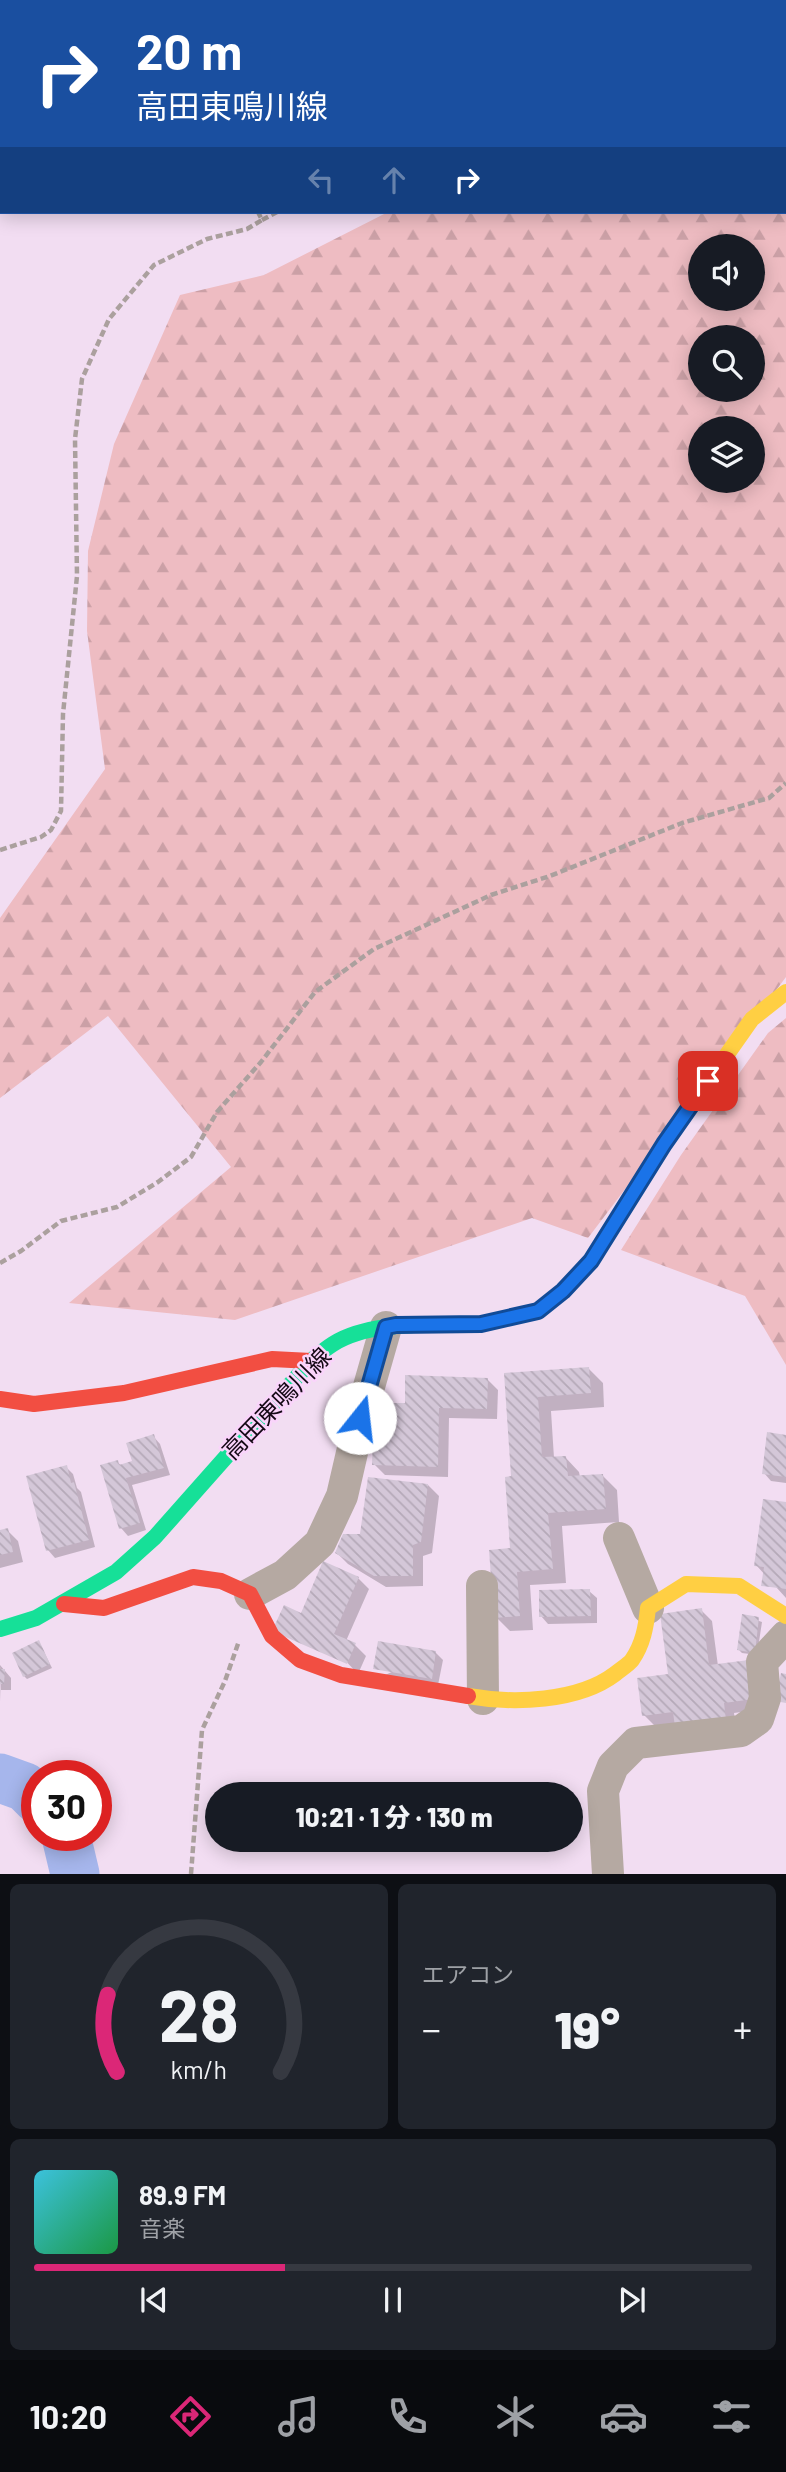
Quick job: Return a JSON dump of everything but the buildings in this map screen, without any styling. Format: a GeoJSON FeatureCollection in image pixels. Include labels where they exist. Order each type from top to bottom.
{"type":"FeatureCollection","features":[{"type":"Feature","properties":{"kind":"street","name":"高田東鳴川線"},"geometry":{"type":"LineString","coordinates":[[0,1629],[36,1618],[116,1572],[155,1537],[311,1361],[334,1343],[396,1325],[481,1324],[538,1311],[563,1291],[591,1261],[664,1144],[752,1019],[786,992]]}},
{"type":"Feature","properties":{"kind":"street"},"geometry":{"type":"LineString","coordinates":[[250,1594],[285,1575],[320,1543],[342,1496],[360,1418],[386,1327]]}},
{"type":"Feature","properties":{"kind":"street"},"geometry":{"type":"LineString","coordinates":[[0,1399],[34,1404],[124,1393],[272,1359],[311,1361]]}},
{"type":"Feature","properties":{"kind":"street"},"geometry":{"type":"LineString","coordinates":[[63,1604],[104,1608],[193,1577],[221,1581],[250,1594],[272,1636],[299,1660],[341,1675],[483,1699],[556,1698],[600,1685],[631,1662],[645,1633],[648,1608],[619,1538]]}},
{"type":"Feature","properties":{"kind":"street"},"geometry":{"type":"LineString","coordinates":[[648,1608],[687,1584],[739,1586],[786,1616]]}},
{"type":"Feature","properties":{"kind":"street"},"geometry":{"type":"LineString","coordinates":[[482,1586],[483,1699]]}},
{"type":"Feature","properties":{"kind":"street"},"geometry":{"type":"LineString","coordinates":[[608,1874],[603,1791],[613,1766],[636,1743],[741,1731],[758,1719],[765,1698],[762,1662],[786,1636]]}},
{"type":"Feature","properties":{"kind":"path"},"geometry":{"type":"LineString","coordinates":[[259,214],[262,220]]}},
{"type":"Feature","properties":{"kind":"path"},"geometry":{"type":"LineString","coordinates":[[0,850],[41,837],[51,830],[61,811],[63,714],[77,576],[75,439],[82,379],[109,319],[154,265],[207,239],[247,229],[272,214]]}},
{"type":"Feature","properties":{"kind":"path"},"geometry":{"type":"LineString","coordinates":[[0,1263],[61,1221],[117,1207],[158,1182],[191,1157],[217,1112],[261,1062],[315,992],[374,949],[492,895],[561,872],[682,823],[769,798],[786,783]]}},
{"type":"Feature","properties":{"kind":"path"},"geometry":{"type":"LineString","coordinates":[[191,1874],[202,1730],[225,1681],[238,1644],[250,1594]]}},
{"type":"Feature","properties":{"kind":"green space"},"geometry":{"type":"Polygon","coordinates":[[[384,214],[786,214],[786,977],[588,1238],[532,1218],[235,1320],[69,1303],[231,1167],[108,1016],[0,1098],[0,918],[105,769],[87,631],[88,551],[114,444],[180,295],[264,275],[384,214]]]}},
{"type":"Feature","properties":{"kind":"green space"},"geometry":{"type":"Polygon","coordinates":[[[786,1018],[786,1365],[745,1296],[621,1250],[681,1155],[768,1033],[786,1018]]]}},
{"type":"Feature","properties":{"kind":"waterway"},"geometry":{"type":"LineString","coordinates":[[0,1778],[21,1786]]}},
{"type":"Feature","properties":{"kind":"waterway"},"geometry":{"type":"LineString","coordinates":[[70,1851],[75,1874]]}},
{"type":"Feature","properties":{"kind":"traffic: fast"},"geometry":{"type":"LineString","coordinates":[[0,1629],[36,1618],[116,1572],[155,1537],[311,1361],[330,1346],[347,1337],[378,1328],[461,1324]]}},
{"type":"Feature","properties":{"kind":"traffic: slow"},"geometry":{"type":"LineString","coordinates":[[461,1324],[481,1324],[538,1311],[563,1291],[591,1261],[664,1144],[752,1019],[786,992]]}},
{"type":"Feature","properties":{"kind":"traffic: slow"},"geometry":{"type":"LineString","coordinates":[[468,1696],[525,1700],[564,1695],[600,1683],[632,1660],[639,1648],[648,1608],[686,1584],[739,1586],[786,1616]]}},
{"type":"Feature","properties":{"kind":"traffic: jam"},"geometry":{"type":"LineString","coordinates":[[0,1399],[34,1404],[124,1393],[272,1359],[311,1361]]}},
{"type":"Feature","properties":{"kind":"traffic: jam"},"geometry":{"type":"LineString","coordinates":[[64,1604],[104,1608],[193,1577],[221,1581],[250,1594],[272,1636],[300,1660],[341,1675],[468,1696]]}},
{"type":"Feature","properties":{"kind":"route"},"geometry":{"type":"LineString","coordinates":[[360,1418],[386,1327],[481,1324],[538,1311],[563,1291],[591,1261],[664,1144],[708,1081]]}}]}
